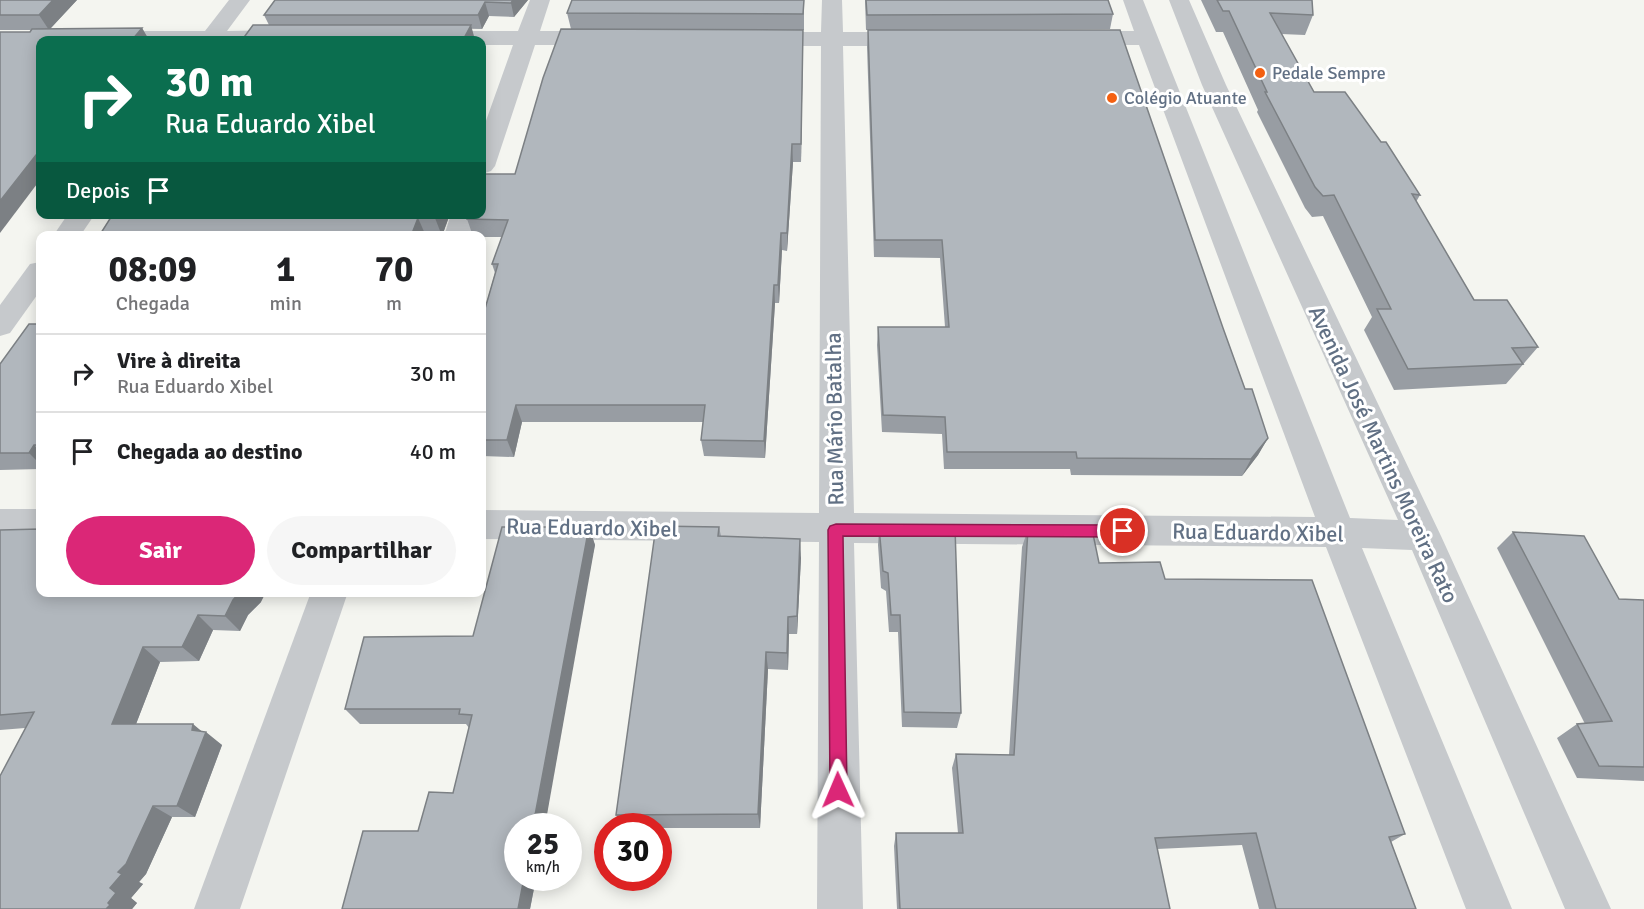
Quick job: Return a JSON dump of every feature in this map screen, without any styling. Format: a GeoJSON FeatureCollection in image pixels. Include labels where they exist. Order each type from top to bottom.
{"type":"FeatureCollection","features":[{"type":"Feature","properties":{"kind":"street"},"geometry":{"type":"LineString","coordinates":[[212,36],[240,0]]}},
{"type":"Feature","properties":{"kind":"street"},"geometry":{"type":"LineString","coordinates":[[486,155],[540,0]]}},
{"type":"Feature","properties":{"kind":"street","name":"Rua Mário Batalha"},"geometry":{"type":"LineString","coordinates":[[832,0],[840,909]]}},
{"type":"Feature","properties":{"kind":"street"},"geometry":{"type":"LineString","coordinates":[[1133,0],[1338,532],[1489,909]]}},
{"type":"Feature","properties":{"kind":"street","name":"Avenida José Martins Moreira Rato"},"geometry":{"type":"LineString","coordinates":[[1179,0],[1214,85],[1423,536],[1587,909]]}},
{"type":"Feature","properties":{"kind":"street"},"geometry":{"type":"LineString","coordinates":[[486,38],[621,38]]}},
{"type":"Feature","properties":{"kind":"street"},"geometry":{"type":"LineString","coordinates":[[1054,38],[1148,38]]}},
{"type":"Feature","properties":{"kind":"street"},"geometry":{"type":"LineString","coordinates":[[738,39],[937,39]]}},
{"type":"Feature","properties":{"kind":"street"},"geometry":{"type":"LineString","coordinates":[[0,326],[36,276]]}},
{"type":"Feature","properties":{"kind":"street"},"geometry":{"type":"LineString","coordinates":[[0,523],[36,523]]}},
{"type":"Feature","properties":{"kind":"street","name":"Rua Eduardo Xibel"},"geometry":{"type":"LineString","coordinates":[[486,525],[836,530],[1338,532],[1423,536]]}},
{"type":"Feature","properties":{"kind":"street"},"geometry":{"type":"LineString","coordinates":[[218,909],[328,597]]}},
{"type":"Feature","properties":{"kind":"building"},"geometry":{"type":"Polygon","coordinates":[[[0,0],[53,0],[39,15],[0,15],[0,0]]]}},
{"type":"Feature","properties":{"kind":"building"},"geometry":{"type":"Polygon","coordinates":[[[275,0],[513,0],[511,3],[485,2],[478,15],[264,15],[275,0]]]}},
{"type":"Feature","properties":{"kind":"building"},"geometry":{"type":"Polygon","coordinates":[[[572,0],[804,0],[803,14],[567,13],[572,0]]]}},
{"type":"Feature","properties":{"kind":"building"},"geometry":{"type":"Polygon","coordinates":[[[866,0],[1108,0],[1113,14],[867,15],[866,0]]]}},
{"type":"Feature","properties":{"kind":"building"},"geometry":{"type":"Polygon","coordinates":[[[1217,0],[1312,0],[1313,15],[1270,13],[1314,92],[1345,92],[1381,142],[1386,142],[1420,195],[1412,194],[1474,300],[1507,300],[1538,347],[1512,348],[1523,364],[1408,369],[1377,309],[1391,309],[1334,195],[1323,196],[1315,187],[1265,92],[1267,92],[1229,11],[1223,11],[1217,0]]]}},
{"type":"Feature","properties":{"kind":"building"},"geometry":{"type":"Polygon","coordinates":[[[253,25],[471,25],[465,36],[245,36],[253,25]]]}},
{"type":"Feature","properties":{"kind":"building"},"geometry":{"type":"Polygon","coordinates":[[[142,28],[135,36],[36,36],[36,155],[0,201],[0,32],[30,32],[32,29],[142,28]]]}},
{"type":"Feature","properties":{"kind":"building"},"geometry":{"type":"Polygon","coordinates":[[[561,29],[803,30],[801,144],[792,144],[787,233],[781,233],[778,285],[774,285],[764,441],[701,440],[705,405],[516,405],[507,440],[486,440],[486,305],[498,264],[492,264],[508,220],[467,219],[486,219],[486,174],[515,174],[543,78],[561,29]]]}},
{"type":"Feature","properties":{"kind":"building"},"geometry":{"type":"Polygon","coordinates":[[[868,30],[1120,30],[1245,389],[1252,389],[1268,438],[1251,459],[1077,458],[1076,452],[947,452],[945,417],[883,415],[878,327],[949,327],[942,240],[875,240],[868,30]]]}},
{"type":"Feature","properties":{"kind":"building"},"geometry":{"type":"Polygon","coordinates":[[[110,219],[418,219],[413,231],[102,231],[110,219]]]}},
{"type":"Feature","properties":{"kind":"building"},"geometry":{"type":"Polygon","coordinates":[[[29,324],[36,324],[36,445],[29,453],[0,453],[0,364],[29,324]]]}},
{"type":"Feature","properties":{"kind":"building"},"geometry":{"type":"Polygon","coordinates":[[[656,526],[719,527],[718,536],[800,539],[797,616],[788,617],[787,653],[766,652],[758,814],[616,813],[656,526]]]}},
{"type":"Feature","properties":{"kind":"building"},"geometry":{"type":"Polygon","coordinates":[[[502,527],[589,527],[535,813],[504,813],[504,891],[521,891],[518,909],[342,909],[363,831],[418,831],[429,792],[453,793],[472,715],[459,714],[460,709],[345,709],[364,637],[473,636],[483,597],[486,597],[486,587],[502,527]]]}},
{"type":"Feature","properties":{"kind":"building"},"geometry":{"type":"Polygon","coordinates":[[[879,527],[955,528],[961,713],[904,712],[900,615],[891,615],[888,573],[883,571],[879,527]]]}},
{"type":"Feature","properties":{"kind":"building"},"geometry":{"type":"Polygon","coordinates":[[[36,529],[36,597],[236,597],[225,616],[198,615],[182,647],[143,647],[112,724],[193,724],[192,730],[206,732],[177,806],[153,806],[126,864],[118,872],[122,874],[110,888],[116,893],[106,909],[0,909],[0,776],[34,712],[0,715],[0,530],[36,529]]]}},
{"type":"Feature","properties":{"kind":"building"},"geometry":{"type":"Polygon","coordinates":[[[1028,529],[1092,529],[1099,563],[1160,562],[1165,579],[1312,580],[1405,834],[1389,837],[1416,909],[1276,909],[1256,833],[1155,838],[1170,909],[900,909],[896,833],[963,833],[956,754],[1014,755],[1028,529]]]}},
{"type":"Feature","properties":{"kind":"building"},"geometry":{"type":"Polygon","coordinates":[[[1513,532],[1584,536],[1619,599],[1644,600],[1644,767],[1599,766],[1577,724],[1612,721],[1513,532]]]}},
{"type":"Feature","properties":{"kind":"place","name":"Pedale Sempre"},"geometry":{"type":"Point","coordinates":[1260,73]}},
{"type":"Feature","properties":{"kind":"place","name":"Colégio Atuante"},"geometry":{"type":"Point","coordinates":[1112,98]}},
{"type":"Feature","properties":{"kind":"route"},"geometry":{"type":"LineString","coordinates":[[838,790],[836,530],[1123,531]]}}]}
